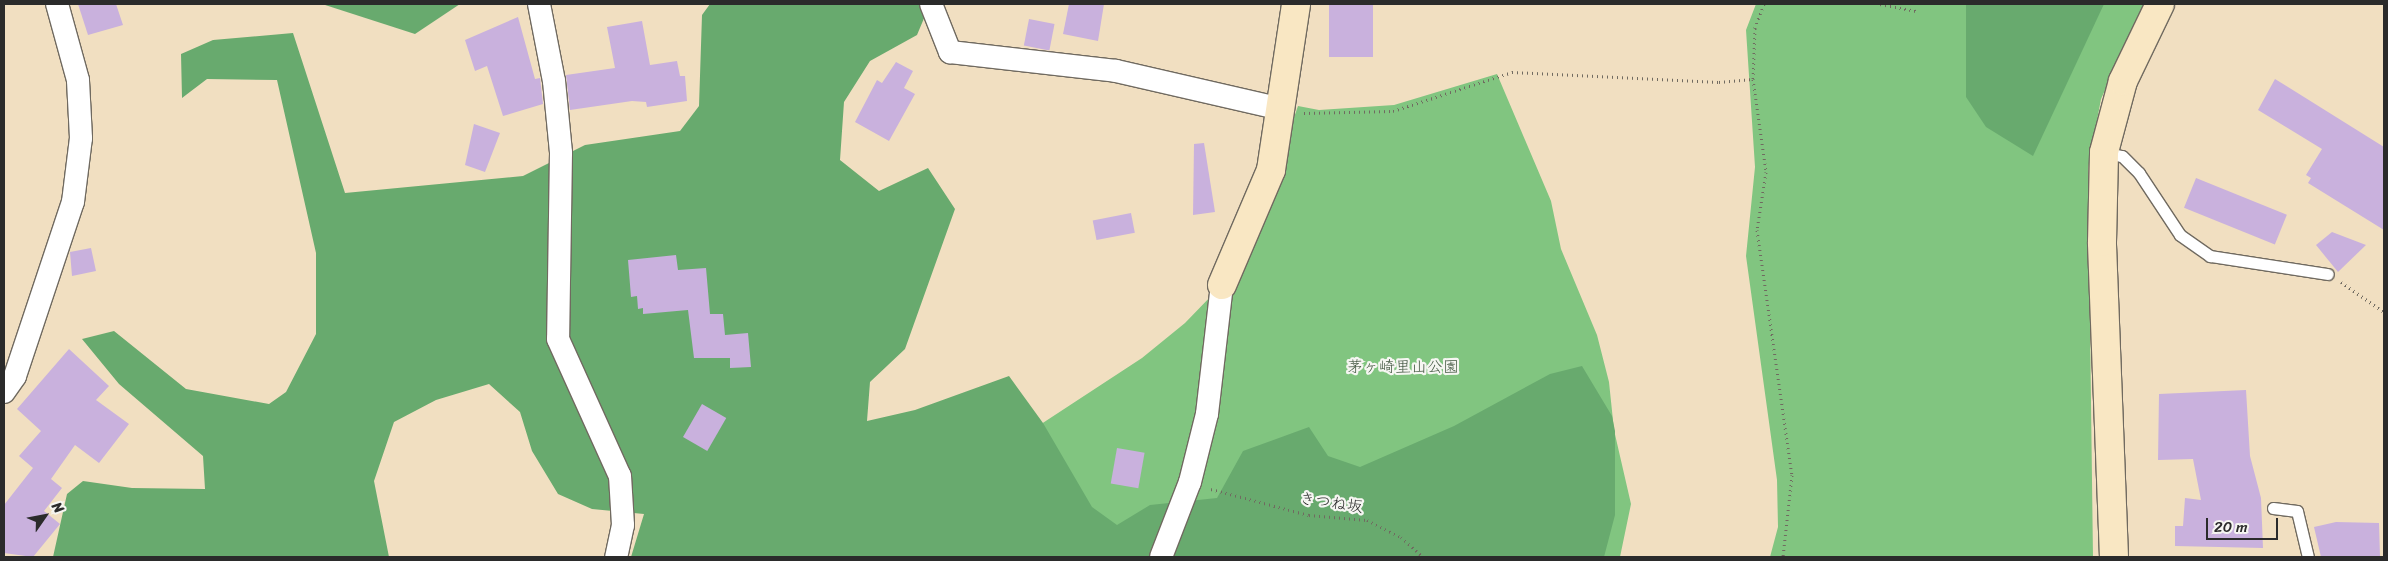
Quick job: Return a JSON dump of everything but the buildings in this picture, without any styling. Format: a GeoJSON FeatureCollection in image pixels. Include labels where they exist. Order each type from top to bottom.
{"type":"FeatureCollection","features":[{"type":"Feature","properties":{"kind":"street"},"geometry":{"type":"LineString","coordinates":[[4,392],[15,376],[72,202],[78,165],[78,80],[56,4]]}},
{"type":"Feature","properties":{"kind":"street"},"geometry":{"type":"LineString","coordinates":[[539,4],[554,80],[561,153],[558,339],[620,476],[623,525],[616,557]]}},
{"type":"Feature","properties":{"kind":"street"},"geometry":{"type":"LineString","coordinates":[[931,4],[950,52],[1116,71],[1282,109]]}},
{"type":"Feature","properties":{"kind":"street"},"geometry":{"type":"LineString","coordinates":[[1161,557],[1190,482],[1206,414],[1222,285],[1270,170],[1282,109],[1296,4]]}},
{"type":"Feature","properties":{"kind":"street"},"geometry":{"type":"LineString","coordinates":[[2114,557],[2102,242],[2104,152],[2123,80],[2160,4]]}},
{"type":"Feature","properties":{"kind":"lane"},"geometry":{"type":"LineString","coordinates":[[2104,152],[2122,156],[2139,173],[2180,234],[2210,256],[2328,274]]}},
{"type":"Feature","properties":{"kind":"lane"},"geometry":{"type":"LineString","coordinates":[[2273,508],[2298,511],[2308,557]]}},
{"type":"Feature","properties":{"kind":"path"},"geometry":{"type":"LineString","coordinates":[[1764,4],[1756,28],[1753,79],[1766,172],[1757,230],[1792,475],[1783,557]]}},
{"type":"Feature","properties":{"kind":"path"},"geometry":{"type":"LineString","coordinates":[[1880,4],[1917,11]]}},
{"type":"Feature","properties":{"kind":"path"},"geometry":{"type":"LineString","coordinates":[[1282,109],[1317,116],[1393,111],[1512,72],[1719,82],[1753,79]]}},
{"type":"Feature","properties":{"kind":"path"},"geometry":{"type":"LineString","coordinates":[[2328,274],[2384,312]]}},
{"type":"Feature","properties":{"kind":"path","name":"きつね坂"},"geometry":{"type":"LineString","coordinates":[[1190,482],[1254,503],[1309,515],[1367,520],[1400,537],[1423,557]]}},
{"type":"Feature","properties":{"kind":"green space"},"geometry":{"type":"Polygon","coordinates":[[[322,4],[460,4],[415,34],[322,4]]]}},
{"type":"Feature","properties":{"kind":"green space"},"geometry":{"type":"Polygon","coordinates":[[[710,4],[930,4],[917,35],[870,61],[844,102],[840,160],[879,191],[928,168],[955,209],[905,349],[870,382],[867,421],[915,410],[1009,376],[1043,423],[1092,507],[1117,525],[1150,505],[1217,498],[1243,451],[1309,427],[1328,456],[1360,467],[1454,426],[1550,374],[1582,366],[1612,416],[1615,431],[1615,515],[1604,557],[631,557],[644,514],[592,509],[558,494],[532,451],[520,412],[489,384],[436,400],[394,422],[374,481],[389,557],[53,557],[67,494],[83,481],[132,488],[205,489],[203,456],[119,384],[82,339],[114,331],[186,389],[269,404],[286,392],[316,334],[316,253],[277,80],[207,79],[182,98],[181,54],[213,40],[293,33],[345,193],[523,176],[585,145],[680,131],[699,106],[702,15],[710,4]]]}},
{"type":"Feature","properties":{"kind":"green space"},"geometry":{"type":"Polygon","coordinates":[[[1756,4],[2144,4],[2101,99],[2088,169],[2093,557],[1770,557],[1778,527],[1777,480],[1746,256],[1755,167],[1746,30],[1756,4]]]}},
{"type":"Feature","properties":{"kind":"green space"},"geometry":{"type":"Polygon","coordinates":[[[1966,4],[2104,4],[2033,156],[1986,127],[1966,97],[1966,4]]]}},
{"type":"Feature","properties":{"kind":"green space","name":"茅ヶ崎里山公園"},"geometry":{"type":"Polygon","coordinates":[[[1497,74],[1551,201],[1561,249],[1597,335],[1609,382],[1614,430],[1631,504],[1620,557],[838,557],[1142,358],[1185,323],[1243,263],[1298,106],[1319,110],[1394,105],[1497,74]]]}}]}
